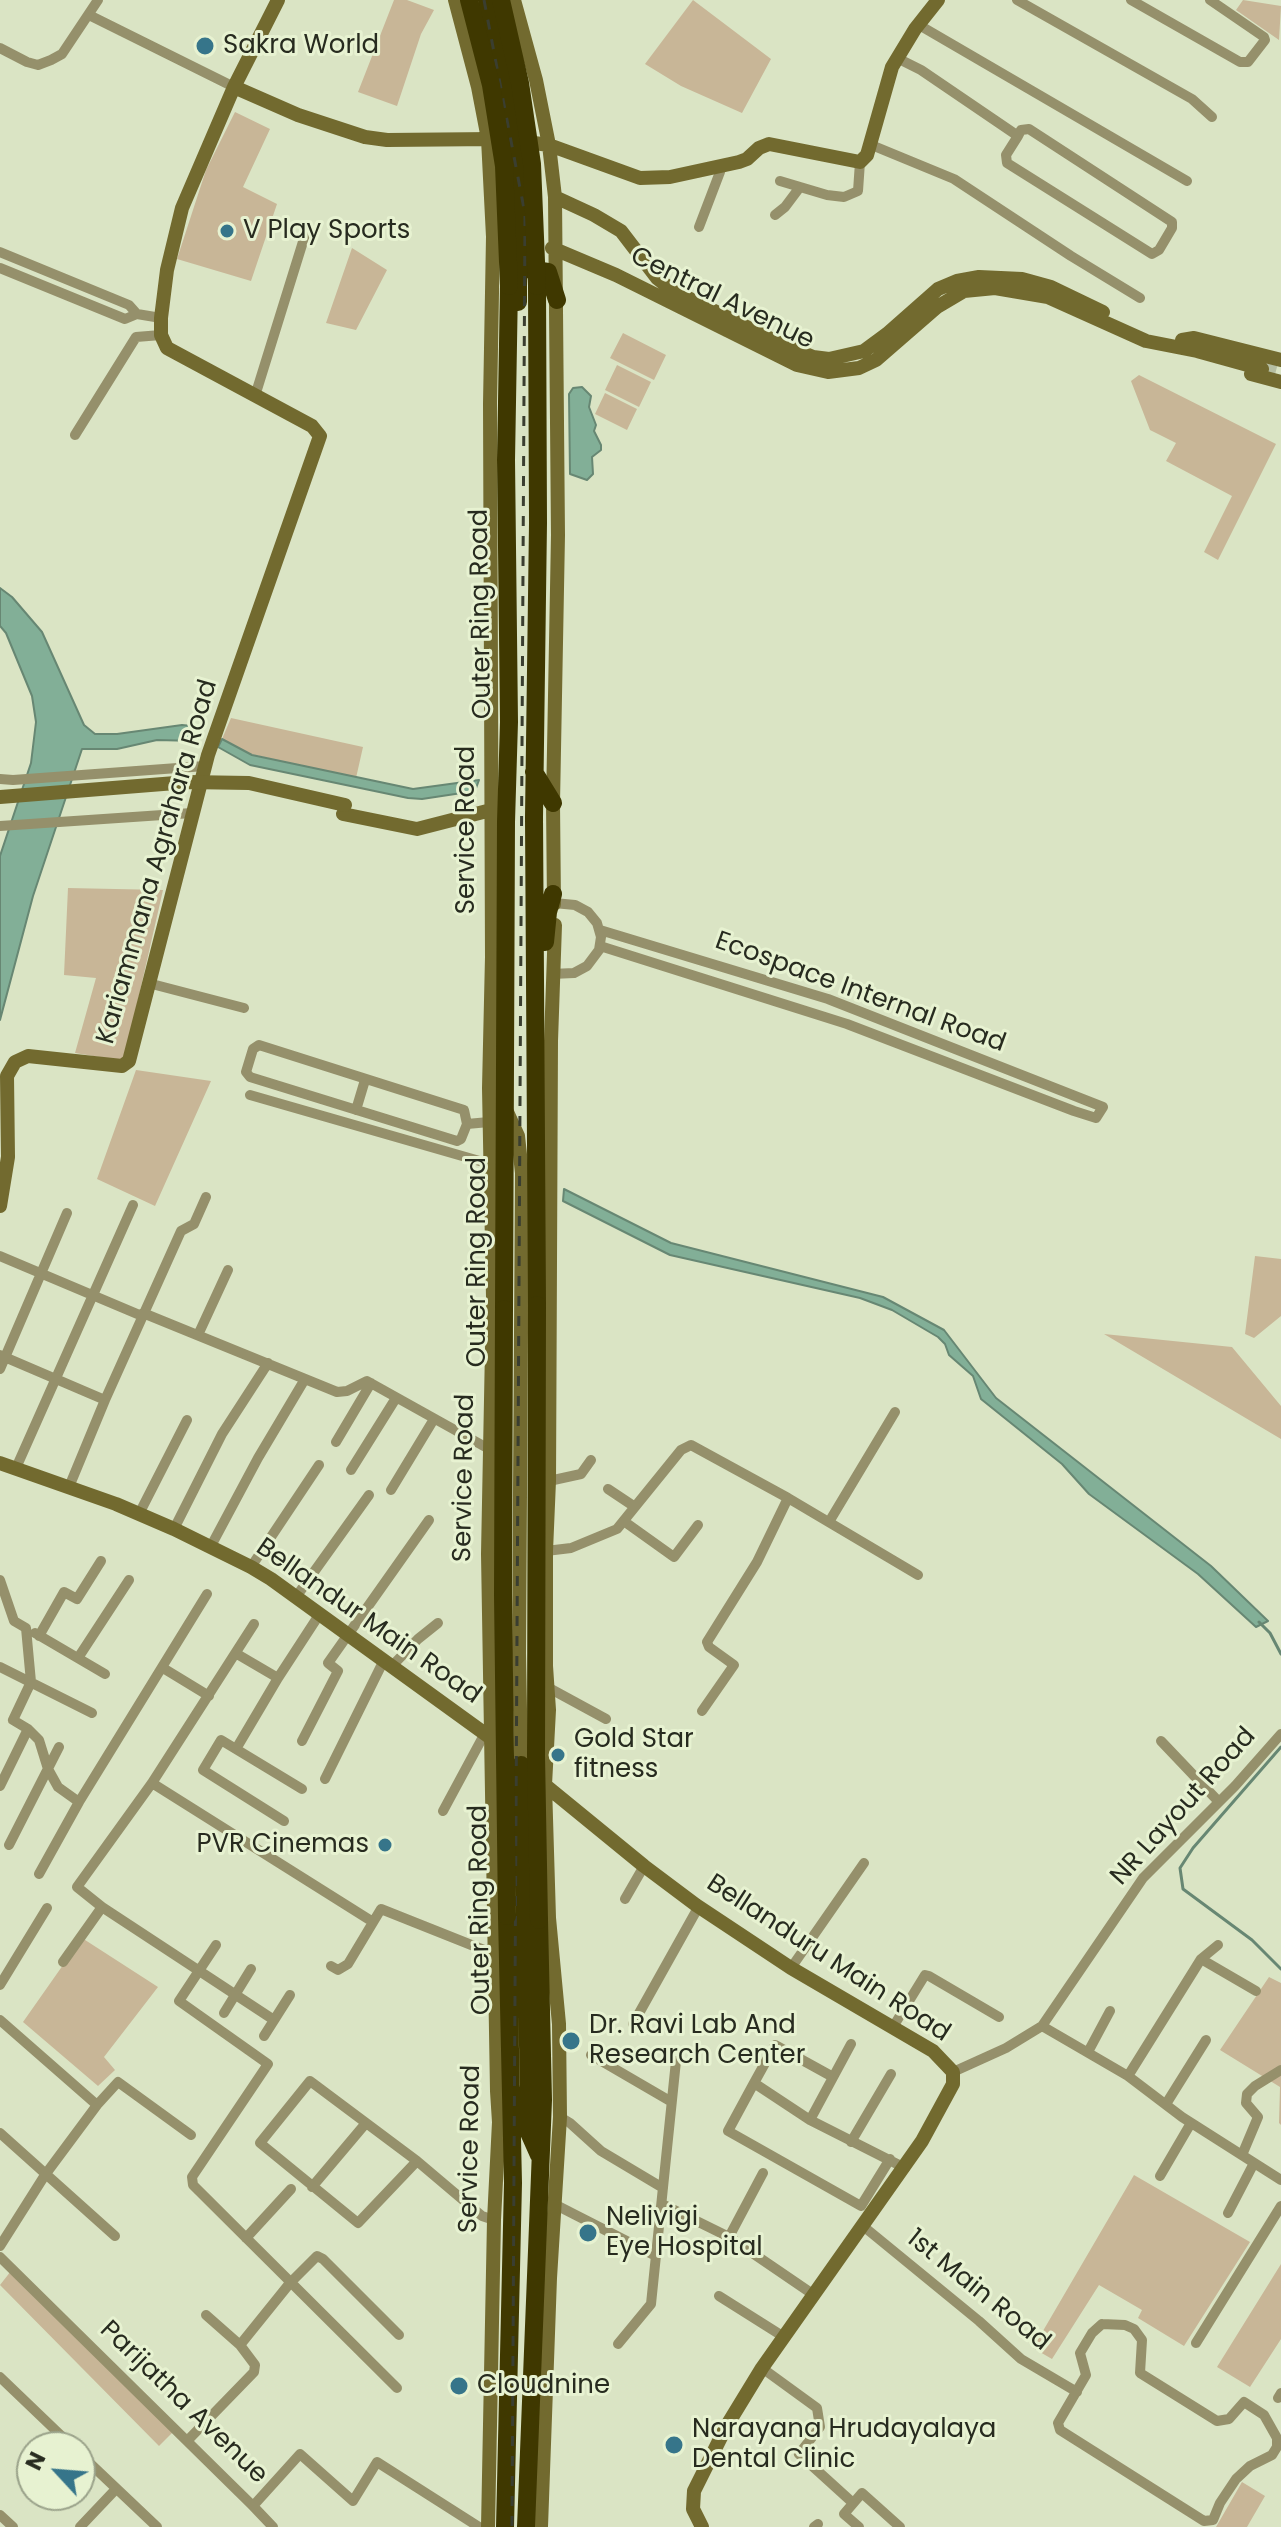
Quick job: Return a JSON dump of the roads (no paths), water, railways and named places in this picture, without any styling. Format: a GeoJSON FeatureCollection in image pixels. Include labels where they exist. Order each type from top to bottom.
{"type":"FeatureCollection","features":[{"type":"Feature","properties":{"kind":"highway","name":"Outer Ring Road"},"geometry":{"type":"LineString","coordinates":[[469,0],[491,85],[504,166],[502,285],[509,755],[498,921],[505,1108],[505,2527]]}},
{"type":"Feature","properties":{"kind":"highway"},"geometry":{"type":"LineString","coordinates":[[487,0],[515,141],[519,267],[519,718],[509,755]]}},
{"type":"Feature","properties":{"kind":"highway","name":"Outer Ring Road"},"geometry":{"type":"LineString","coordinates":[[501,0],[520,83],[535,194],[538,523],[534,772],[551,974],[543,1042],[537,1305],[536,1756],[544,2252],[526,2527]]}},
{"type":"Feature","properties":{"kind":"highway"},"geometry":{"type":"LineString","coordinates":[[519,267],[548,272],[557,300]]}},
{"type":"Feature","properties":{"kind":"highway"},"geometry":{"type":"LineString","coordinates":[[534,772],[553,803]]}},
{"type":"Feature","properties":{"kind":"highway"},"geometry":{"type":"LineString","coordinates":[[551,974],[544,950],[548,912],[558,900]]}},
{"type":"Feature","properties":{"kind":"highway"},"geometry":{"type":"LineString","coordinates":[[521,1765],[529,2085],[527,2128],[541,2160]]}},
{"type":"Feature","properties":{"kind":"street"},"geometry":{"type":"LineString","coordinates":[[0,48],[38,65],[51,60],[62,54],[98,0]]}},
{"type":"Feature","properties":{"kind":"street"},"geometry":{"type":"LineString","coordinates":[[75,435],[136,337],[161,335],[167,270],[182,208],[234,87],[278,0]]}},
{"type":"Feature","properties":{"kind":"street","name":"Service Road"},"geometry":{"type":"LineString","coordinates":[[455,0],[488,139],[493,237],[502,285],[490,404],[491,806],[498,921],[489,1122],[493,1297],[488,1736],[494,1954],[506,2132],[494,2220],[488,2527]]}},
{"type":"Feature","properties":{"kind":"street"},"geometry":{"type":"LineString","coordinates":[[514,0],[549,145],[555,197],[558,535],[553,803],[558,900]]}},
{"type":"Feature","properties":{"kind":"street"},"geometry":{"type":"LineString","coordinates":[[780,181],[844,197],[858,191],[860,162],[867,155],[897,58],[938,0]]}},
{"type":"Feature","properties":{"kind":"street"},"geometry":{"type":"LineString","coordinates":[[1017,0],[1192,99],[1212,117]]}},
{"type":"Feature","properties":{"kind":"street"},"geometry":{"type":"LineString","coordinates":[[1131,0],[1240,62],[1248,62],[1262,46],[1264,37],[1210,0]]}},
{"type":"Feature","properties":{"kind":"street"},"geometry":{"type":"LineString","coordinates":[[89,15],[234,87],[295,113],[365,137],[387,140],[488,139],[549,145],[640,178],[670,177],[747,159],[769,144],[860,162]]}},
{"type":"Feature","properties":{"kind":"street"},"geometry":{"type":"LineString","coordinates":[[466,40],[520,24]]}},
{"type":"Feature","properties":{"kind":"street"},"geometry":{"type":"LineString","coordinates":[[919,25],[1187,181]]}},
{"type":"Feature","properties":{"kind":"street"},"geometry":{"type":"LineString","coordinates":[[897,58],[921,70],[1018,136]]}},
{"type":"Feature","properties":{"kind":"street"},"geometry":{"type":"LineString","coordinates":[[1029,129],[1172,222],[1170,234],[1156,253],[1152,254],[1007,163],[1006,155],[1018,136],[1021,130],[1029,129]]}},
{"type":"Feature","properties":{"kind":"street"},"geometry":{"type":"LineString","coordinates":[[869,144],[954,179],[1140,298]]}},
{"type":"Feature","properties":{"kind":"street"},"geometry":{"type":"LineString","coordinates":[[699,227],[720,166]]}},
{"type":"Feature","properties":{"kind":"street"},"geometry":{"type":"LineString","coordinates":[[775,215],[800,187]]}},
{"type":"Feature","properties":{"kind":"street","name":"Central Avenue"},"geometry":{"type":"LineString","coordinates":[[555,197],[621,231],[657,278],[672,290],[813,357],[829,359],[864,351],[938,289],[979,277],[1022,279],[1051,287],[1178,343],[1262,366]]}},
{"type":"Feature","properties":{"kind":"street"},"geometry":{"type":"LineString","coordinates":[[255,396],[306,232]]}},
{"type":"Feature","properties":{"kind":"street","name":"Central Avenue"},"geometry":{"type":"LineString","coordinates":[[493,237],[518,237],[557,249],[797,365],[828,372],[859,368],[876,360],[937,307],[964,291],[979,288],[1008,289],[1048,297],[1146,341],[1178,343]]}},
{"type":"Feature","properties":{"kind":"street"},"geometry":{"type":"LineString","coordinates":[[0,252],[129,305],[137,314]]}},
{"type":"Feature","properties":{"kind":"street"},"geometry":{"type":"LineString","coordinates":[[0,268],[125,319],[137,314],[161,318]]}},
{"type":"Feature","properties":{"kind":"street","name":"Kariammana Agrahara Road"},"geometry":{"type":"LineString","coordinates":[[4,1075],[15,1062],[28,1056],[122,1066],[129,1061],[206,760],[320,436],[312,426],[167,348],[161,335]]}},
{"type":"Feature","properties":{"kind":"street"},"geometry":{"type":"LineString","coordinates":[[1281,360],[1194,338],[1178,343],[1185,357],[1281,382]]}},
{"type":"Feature","properties":{"kind":"street"},"geometry":{"type":"LineString","coordinates":[[0,779],[83,775],[206,760]]}},
{"type":"Feature","properties":{"kind":"street"},"geometry":{"type":"LineString","coordinates":[[0,797],[188,782],[249,783],[344,810]]}},
{"type":"Feature","properties":{"kind":"street"},"geometry":{"type":"LineString","coordinates":[[0,806],[188,790],[248,792],[344,810],[416,819],[491,806]]}},
{"type":"Feature","properties":{"kind":"street"},"geometry":{"type":"LineString","coordinates":[[0,826],[192,813]]}},
{"type":"Feature","properties":{"kind":"street","name":"Ecospace Internal Road"},"geometry":{"type":"LineString","coordinates":[[558,900],[588,912],[600,930],[853,1008],[1103,1107],[1096,1118],[1074,1111],[847,1024],[600,946]]}},
{"type":"Feature","properties":{"kind":"street"},"geometry":{"type":"LineString","coordinates":[[551,974],[587,966],[600,946],[600,930]]}},
{"type":"Feature","properties":{"kind":"street"},"geometry":{"type":"LineString","coordinates":[[148,983],[244,1008]]}},
{"type":"Feature","properties":{"kind":"street"},"geometry":{"type":"LineString","coordinates":[[847,1024],[853,1008]]}},
{"type":"Feature","properties":{"kind":"street"},"geometry":{"type":"LineString","coordinates":[[541,2527],[545,2420],[544,2252],[556,2205],[560,2117],[559,2024],[549,1918],[545,1785],[549,1688],[546,1666],[546,1551],[549,1481],[543,1042]]}},
{"type":"Feature","properties":{"kind":"street"},"geometry":{"type":"LineString","coordinates":[[259,1045],[464,1110],[467,1124],[461,1139],[457,1141],[356,1110],[250,1077],[246,1072],[253,1049],[259,1045]]}},
{"type":"Feature","properties":{"kind":"street"},"geometry":{"type":"LineString","coordinates":[[954,1065],[960,1049]]}},
{"type":"Feature","properties":{"kind":"street"},"geometry":{"type":"LineString","coordinates":[[0,1206],[8,1157],[4,1075]]}},
{"type":"Feature","properties":{"kind":"street"},"geometry":{"type":"LineString","coordinates":[[356,1110],[365,1080]]}},
{"type":"Feature","properties":{"kind":"street"},"geometry":{"type":"LineString","coordinates":[[1042,1100],[1048,1086]]}},
{"type":"Feature","properties":{"kind":"street"},"geometry":{"type":"LineString","coordinates":[[250,1095],[490,1164]]}},
{"type":"Feature","properties":{"kind":"street"},"geometry":{"type":"LineString","coordinates":[[1074,1111],[1080,1100]]}},
{"type":"Feature","properties":{"kind":"street"},"geometry":{"type":"LineString","coordinates":[[505,1108],[518,1136],[522,1173],[521,1765]]}},
{"type":"Feature","properties":{"kind":"street"},"geometry":{"type":"LineString","coordinates":[[467,1124],[489,1122]]}},
{"type":"Feature","properties":{"kind":"street"},"geometry":{"type":"LineString","coordinates":[[69,1487],[142,1314],[181,1231],[194,1224],[206,1197]]}},
{"type":"Feature","properties":{"kind":"street"},"geometry":{"type":"LineString","coordinates":[[16,1468],[133,1205]]}},
{"type":"Feature","properties":{"kind":"street"},"geometry":{"type":"LineString","coordinates":[[0,1369],[2,1356],[67,1213]]}},
{"type":"Feature","properties":{"kind":"street"},"geometry":{"type":"LineString","coordinates":[[0,1256],[337,1392],[347,1391],[361,1382],[371,1383],[489,1449]]}},
{"type":"Feature","properties":{"kind":"street"},"geometry":{"type":"LineString","coordinates":[[198,1335],[228,1270]]}},
{"type":"Feature","properties":{"kind":"street"},"geometry":{"type":"LineString","coordinates":[[2,1356],[105,1400]]}},
{"type":"Feature","properties":{"kind":"street"},"geometry":{"type":"LineString","coordinates":[[174,1529],[222,1434],[268,1363]]}},
{"type":"Feature","properties":{"kind":"street"},"geometry":{"type":"LineString","coordinates":[[211,1546],[305,1379]]}},
{"type":"Feature","properties":{"kind":"street"},"geometry":{"type":"LineString","coordinates":[[336,1442],[371,1383]]}},
{"type":"Feature","properties":{"kind":"street"},"geometry":{"type":"LineString","coordinates":[[351,1470],[396,1398]]}},
{"type":"Feature","properties":{"kind":"street"},"geometry":{"type":"LineString","coordinates":[[829,1522],[895,1412]]}},
{"type":"Feature","properties":{"kind":"street"},"geometry":{"type":"LineString","coordinates":[[391,1490],[434,1419]]}},
{"type":"Feature","properties":{"kind":"street"},"geometry":{"type":"LineString","coordinates":[[139,1514],[187,1420]]}},
{"type":"Feature","properties":{"kind":"street"},"geometry":{"type":"LineString","coordinates":[[546,1551],[571,1548],[617,1529],[686,1445],[691,1445],[918,1575]]}},
{"type":"Feature","properties":{"kind":"street"},"geometry":{"type":"LineString","coordinates":[[549,1481],[581,1474],[591,1460]]}},
{"type":"Feature","properties":{"kind":"street","name":"Bellandur Main Road"},"geometry":{"type":"LineString","coordinates":[[0,1463],[139,1514],[251,1567],[488,1736],[521,1765]]}},
{"type":"Feature","properties":{"kind":"street"},"geometry":{"type":"LineString","coordinates":[[251,1567],[319,1465]]}},
{"type":"Feature","properties":{"kind":"street"},"geometry":{"type":"LineString","coordinates":[[608,1489],[635,1507]]}},
{"type":"Feature","properties":{"kind":"street"},"geometry":{"type":"LineString","coordinates":[[296,1597],[369,1495]]}},
{"type":"Feature","properties":{"kind":"street"},"geometry":{"type":"LineString","coordinates":[[702,1711],[734,1665],[709,1647],[707,1642],[757,1562],[788,1498]]}},
{"type":"Feature","properties":{"kind":"street"},"geometry":{"type":"LineString","coordinates":[[302,1741],[338,1671],[328,1663],[429,1520]]}},
{"type":"Feature","properties":{"kind":"street"},"geometry":{"type":"LineString","coordinates":[[625,1522],[674,1557],[698,1525]]}},
{"type":"Feature","properties":{"kind":"street"},"geometry":{"type":"LineString","coordinates":[[39,1636],[64,1592],[77,1599],[101,1561]]}},
{"type":"Feature","properties":{"kind":"street"},"geometry":{"type":"LineString","coordinates":[[0,1580],[2,1599],[14,1621],[105,1674]]}},
{"type":"Feature","properties":{"kind":"street"},"geometry":{"type":"LineString","coordinates":[[78,1658],[129,1580]]}},
{"type":"Feature","properties":{"kind":"street"},"geometry":{"type":"LineString","coordinates":[[39,1874],[79,1802],[207,1594]]}},
{"type":"Feature","properties":{"kind":"street"},"geometry":{"type":"LineString","coordinates":[[236,1749],[319,1615]]}},
{"type":"Feature","properties":{"kind":"street"},"geometry":{"type":"LineString","coordinates":[[325,1779],[387,1664],[438,1623]]}},
{"type":"Feature","properties":{"kind":"street"},"geometry":{"type":"LineString","coordinates":[[254,1624],[152,1783],[77,1887],[102,1907],[274,2020]]}},
{"type":"Feature","properties":{"kind":"street"},"geometry":{"type":"LineString","coordinates":[[13,1720],[31,1682],[26,1628]]}},
{"type":"Feature","properties":{"kind":"street"},"geometry":{"type":"LineString","coordinates":[[237,1654],[278,1678]]}},
{"type":"Feature","properties":{"kind":"street"},"geometry":{"type":"LineString","coordinates":[[489,1654],[535,1683],[606,1719]]}},
{"type":"Feature","properties":{"kind":"street"},"geometry":{"type":"LineString","coordinates":[[0,1667],[92,1713]]}},
{"type":"Feature","properties":{"kind":"street"},"geometry":{"type":"LineString","coordinates":[[163,1668],[209,1696]]}},
{"type":"Feature","properties":{"kind":"street"},"geometry":{"type":"LineString","coordinates":[[0,1714],[28,1729],[39,1740],[48,1769],[58,1787],[79,1802]]}},
{"type":"Feature","properties":{"kind":"street"},"geometry":{"type":"LineString","coordinates":[[0,1786],[28,1729]]}},
{"type":"Feature","properties":{"kind":"street","name":"NR Layout Road"},"geometry":{"type":"LineString","coordinates":[[953,2072],[1006,2048],[1042,2026],[1143,1878],[1281,1734]]}},
{"type":"Feature","properties":{"kind":"street"},"geometry":{"type":"LineString","coordinates":[[443,1811],[488,1736]]}},
{"type":"Feature","properties":{"kind":"street"},"geometry":{"type":"LineString","coordinates":[[284,1821],[203,1770],[221,1740],[302,1789]]}},
{"type":"Feature","properties":{"kind":"street"},"geometry":{"type":"LineString","coordinates":[[1161,1741],[1219,1802]]}},
{"type":"Feature","properties":{"kind":"street"},"geometry":{"type":"LineString","coordinates":[[9,1845],[59,1747]]}},
{"type":"Feature","properties":{"kind":"street","name":"Bellanduru Main Road"},"geometry":{"type":"LineString","coordinates":[[521,1765],[644,1866],[699,1906],[791,1968],[933,2051],[953,2072],[953,2084],[945,2102],[905,2168],[762,2368],[726,2427],[694,2491],[693,2509],[702,2527]]}},
{"type":"Feature","properties":{"kind":"street"},"geometry":{"type":"LineString","coordinates":[[152,1783],[373,1922]]}},
{"type":"Feature","properties":{"kind":"street"},"geometry":{"type":"LineString","coordinates":[[791,1968],[864,1863]]}},
{"type":"Feature","properties":{"kind":"street"},"geometry":{"type":"LineString","coordinates":[[625,1899],[644,1866]]}},
{"type":"Feature","properties":{"kind":"street"},"geometry":{"type":"LineString","coordinates":[[633,2024],[699,1906]]}},
{"type":"Feature","properties":{"kind":"street"},"geometry":{"type":"LineString","coordinates":[[63,1962],[102,1907]]}},
{"type":"Feature","properties":{"kind":"street"},"geometry":{"type":"LineString","coordinates":[[0,1985],[47,1908]]}},
{"type":"Feature","properties":{"kind":"street"},"geometry":{"type":"LineString","coordinates":[[331,1966],[338,1970],[348,1964],[381,1909],[494,1954]]}},
{"type":"Feature","properties":{"kind":"street"},"geometry":{"type":"LineString","coordinates":[[216,1945],[179,2001],[268,2063],[192,2177],[193,2185],[397,2388]]}},
{"type":"Feature","properties":{"kind":"street"},"geometry":{"type":"LineString","coordinates":[[1128,2076],[1201,1959],[1218,1945]]}},
{"type":"Feature","properties":{"kind":"street"},"geometry":{"type":"LineString","coordinates":[[1201,1959],[1256,1991]]}},
{"type":"Feature","properties":{"kind":"street"},"geometry":{"type":"LineString","coordinates":[[224,2013],[251,1969]]}},
{"type":"Feature","properties":{"kind":"street"},"geometry":{"type":"LineString","coordinates":[[893,2027],[925,1975],[999,2017]]}},
{"type":"Feature","properties":{"kind":"street"},"geometry":{"type":"LineString","coordinates":[[264,2036],[290,1995]]}},
{"type":"Feature","properties":{"kind":"street"},"geometry":{"type":"LineString","coordinates":[[1088,2052],[1110,2011]]}},
{"type":"Feature","properties":{"kind":"street"},"geometry":{"type":"LineString","coordinates":[[0,2020],[97,2105]]}},
{"type":"Feature","properties":{"kind":"street"},"geometry":{"type":"LineString","coordinates":[[1042,2026],[1128,2076],[1191,2123],[1281,2180]]}},
{"type":"Feature","properties":{"kind":"street"},"geometry":{"type":"LineString","coordinates":[[1166,2104],[1206,2040]]}},
{"type":"Feature","properties":{"kind":"street"},"geometry":{"type":"LineString","coordinates":[[810,2120],[851,2044]]}},
{"type":"Feature","properties":{"kind":"street"},"geometry":{"type":"LineString","coordinates":[[833,2077],[775,2045],[728,2131],[861,2206],[890,2159]]}},
{"type":"Feature","properties":{"kind":"street"},"geometry":{"type":"LineString","coordinates":[[591,2055],[670,2101]]}},
{"type":"Feature","properties":{"kind":"street"},"geometry":{"type":"LineString","coordinates":[[618,2344],[651,2304],[676,2061]]}},
{"type":"Feature","properties":{"kind":"street"},"geometry":{"type":"LineString","coordinates":[[1242,2155],[1258,2117],[1246,2103],[1247,2094],[1281,2070]]}},
{"type":"Feature","properties":{"kind":"street"},"geometry":{"type":"LineString","coordinates":[[851,2142],[891,2074]]}},
{"type":"Feature","properties":{"kind":"street"},"geometry":{"type":"LineString","coordinates":[[417,2161],[359,2223],[260,2143],[310,2081],[417,2161],[482,2216],[494,2220]]}},
{"type":"Feature","properties":{"kind":"street"},"geometry":{"type":"LineString","coordinates":[[0,2246],[45,2175],[114,2084],[123,2083],[191,2135]]}},
{"type":"Feature","properties":{"kind":"street"},"geometry":{"type":"LineString","coordinates":[[754,2083],[810,2120],[905,2168]]}},
{"type":"Feature","properties":{"kind":"street"},"geometry":{"type":"LineString","coordinates":[[560,2117],[601,2151],[663,2188]]}},
{"type":"Feature","properties":{"kind":"street"},"geometry":{"type":"LineString","coordinates":[[312,2187],[366,2123]]}},
{"type":"Feature","properties":{"kind":"street"},"geometry":{"type":"LineString","coordinates":[[1160,2176],[1191,2123]]}},
{"type":"Feature","properties":{"kind":"street"},"geometry":{"type":"LineString","coordinates":[[0,2133],[115,2236]]}},
{"type":"Feature","properties":{"kind":"street"},"geometry":{"type":"LineString","coordinates":[[1228,2213],[1254,2163]]}},
{"type":"Feature","properties":{"kind":"street"},"geometry":{"type":"LineString","coordinates":[[729,2237],[763,2173]]}},
{"type":"Feature","properties":{"kind":"street"},"geometry":{"type":"LineString","coordinates":[[246,2238],[291,2189]]}},
{"type":"Feature","properties":{"kind":"street"},"geometry":{"type":"LineString","coordinates":[[662,2204],[729,2237],[814,2295]]}},
{"type":"Feature","properties":{"kind":"street"},"geometry":{"type":"LineString","coordinates":[[556,2205],[656,2256]]}},
{"type":"Feature","properties":{"kind":"street"},"geometry":{"type":"LineString","coordinates":[[1196,2343],[1281,2206]]}},
{"type":"Feature","properties":{"kind":"street","name":"1st Main Road"},"geometry":{"type":"LineString","coordinates":[[863,2226],[1021,2359],[1073,2389]]}},
{"type":"Feature","properties":{"kind":"street"},"geometry":{"type":"LineString","coordinates":[[240,2345],[290,2283],[317,2256],[399,2335]]}},
{"type":"Feature","properties":{"kind":"street","name":"Parijatha Avenue"},"geometry":{"type":"LineString","coordinates":[[0,2257],[253,2506],[300,2454],[353,2501],[377,2462],[479,2527]]}},
{"type":"Feature","properties":{"kind":"street"},"geometry":{"type":"LineString","coordinates":[[719,2296],[784,2337]]}},
{"type":"Feature","properties":{"kind":"street"},"geometry":{"type":"LineString","coordinates":[[188,2440],[254,2372],[253,2359],[206,2315]]}},
{"type":"Feature","properties":{"kind":"street"},"geometry":{"type":"LineString","coordinates":[[1102,2324],[1125,2325],[1134,2329],[1142,2340],[1140,2373],[1217,2421],[1229,2419],[1244,2402],[1254,2407],[1264,2415],[1277,2438],[1277,2447],[1272,2455],[1250,2466],[1236,2479],[1213,2520],[1204,2521],[1060,2430],[1058,2423],[1073,2389],[1086,2375],[1080,2353],[1092,2333],[1102,2324]]}},
{"type":"Feature","properties":{"kind":"street"},"geometry":{"type":"LineString","coordinates":[[762,2368],[817,2408],[820,2427],[799,2454],[853,2503]]}},
{"type":"Feature","properties":{"kind":"street"},"geometry":{"type":"LineString","coordinates":[[0,2377],[56,2431]]}},
{"type":"Feature","properties":{"kind":"street"},"geometry":{"type":"LineString","coordinates":[[96,2470],[157,2527]]}},
{"type":"Feature","properties":{"kind":"street"},"geometry":{"type":"LineString","coordinates":[[80,2527],[116,2489]]}},
{"type":"Feature","properties":{"kind":"street"},"geometry":{"type":"LineString","coordinates":[[859,2527],[844,2514],[862,2493],[900,2527]]}},
{"type":"Feature","properties":{"kind":"street"},"geometry":{"type":"LineString","coordinates":[[253,2506],[273,2527]]}},
{"type":"Feature","properties":{"kind":"street"},"geometry":{"type":"LineString","coordinates":[[0,2515],[13,2527]]}},
{"type":"Feature","properties":{"kind":"waterway"},"geometry":{"type":"LineString","coordinates":[[1259,1622],[1270,1633],[1281,1654]]}},
{"type":"Feature","properties":{"kind":"waterway"},"geometry":{"type":"LineString","coordinates":[[1281,1747],[1193,1848],[1180,1868],[1183,1889],[1252,1940],[1281,1969]]}},
{"type":"Feature","properties":{"kind":"tunnel"},"geometry":{"type":"LineString","coordinates":[[1262,369],[1281,374]]}},
{"type":"Feature","properties":{"kind":"railway"},"geometry":{"type":"LineString","coordinates":[[484,0],[525,214],[512,2527]]}},
{"type":"Feature","properties":{"kind":"place","name":"Sakra World"},"geometry":{"type":"Point","coordinates":[205,46]}},
{"type":"Feature","properties":{"kind":"place","name":"V Play Sports"},"geometry":{"type":"Point","coordinates":[227,231]}},
{"type":"Feature","properties":{"kind":"place","name":"Gold Star fitness"},"geometry":{"type":"Point","coordinates":[558,1755]}},
{"type":"Feature","properties":{"kind":"place","name":"PVR Cinemas"},"geometry":{"type":"Point","coordinates":[385,1845]}},
{"type":"Feature","properties":{"kind":"place","name":"Dr. Ravi Lab And Research Center"},"geometry":{"type":"Point","coordinates":[571,2041]}},
{"type":"Feature","properties":{"kind":"place","name":"Nelivigi Eye Hospital"},"geometry":{"type":"Point","coordinates":[588,2233]}},
{"type":"Feature","properties":{"kind":"place","name":"Cloudnine"},"geometry":{"type":"Point","coordinates":[459,2386]}},
{"type":"Feature","properties":{"kind":"place","name":"Narayana Hrudayalaya Dental Clinic"},"geometry":{"type":"Point","coordinates":[674,2445]}}]}
